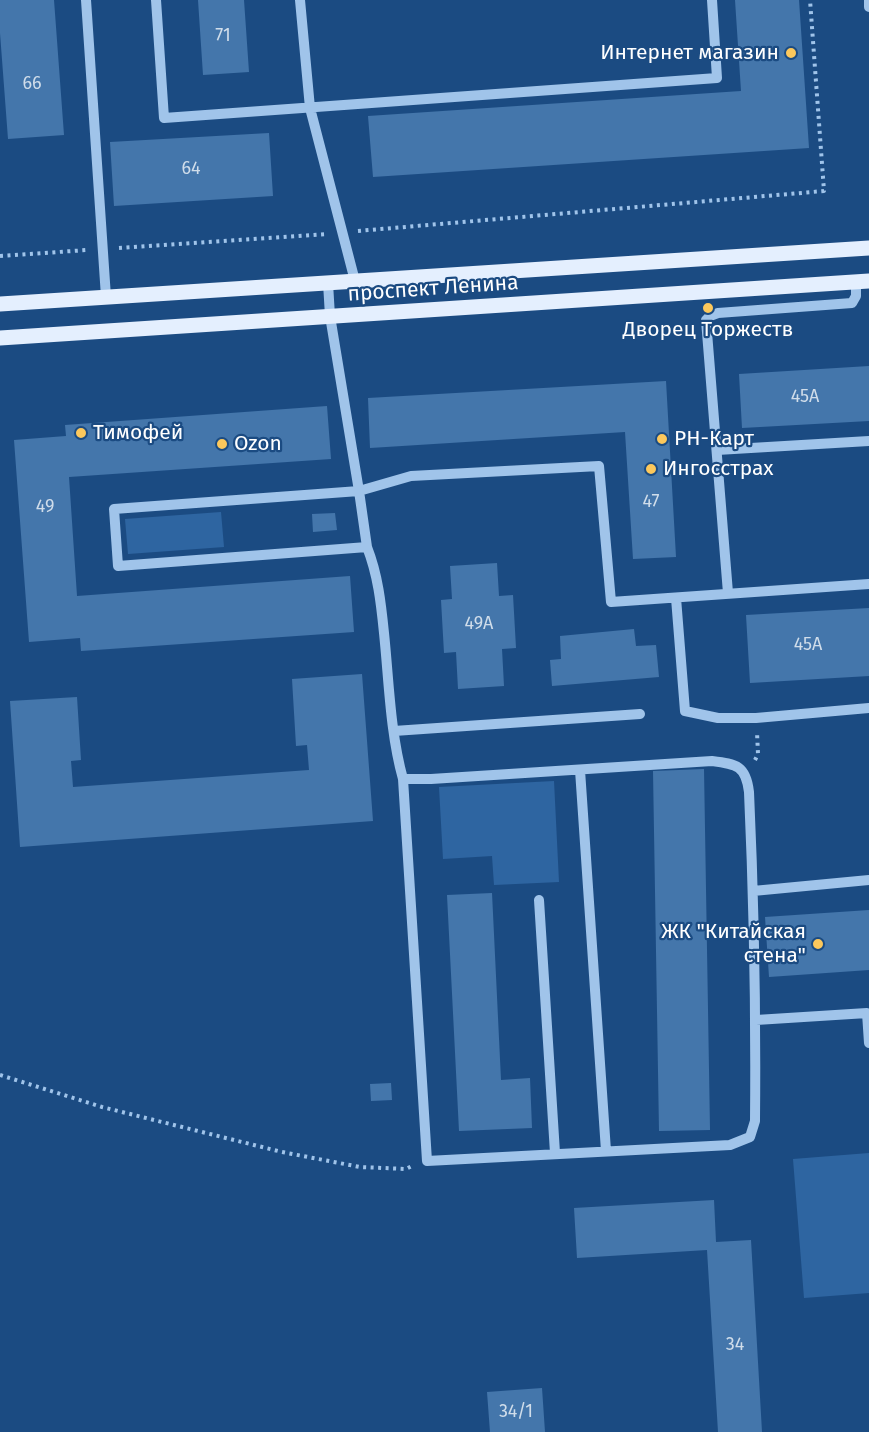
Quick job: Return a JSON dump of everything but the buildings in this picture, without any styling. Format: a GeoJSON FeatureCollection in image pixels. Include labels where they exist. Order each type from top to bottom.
{"type":"FeatureCollection","features":[{"type":"Feature","properties":{"kind":"main road","name":"проспект Ленина"},"geometry":{"type":"LineString","coordinates":[[0,304],[869,248]]}},
{"type":"Feature","properties":{"kind":"main road","name":"проспект Ленина"},"geometry":{"type":"LineString","coordinates":[[0,338],[862,282]]}},
{"type":"Feature","properties":{"kind":"street"},"geometry":{"type":"LineString","coordinates":[[86,0],[106,297]]}},
{"type":"Feature","properties":{"kind":"street"},"geometry":{"type":"LineString","coordinates":[[156,0],[164,118],[717,78],[712,0]]}},
{"type":"Feature","properties":{"kind":"street"},"geometry":{"type":"LineString","coordinates":[[300,0],[310,108],[355,281]]}},
{"type":"Feature","properties":{"kind":"street"},"geometry":{"type":"LineString","coordinates":[[869,0],[869,7]]}},
{"type":"Feature","properties":{"kind":"street"},"geometry":{"type":"LineString","coordinates":[[729,593],[706,320],[718,313],[852,303],[862,282]]}},
{"type":"Feature","properties":{"kind":"street"},"geometry":{"type":"LineString","coordinates":[[328,283],[330,316],[367,547],[375,568],[381,599],[397,758],[403,779],[427,1161],[730,1145],[750,1137],[755,1121],[756,1020],[749,792],[747,777],[742,770],[727,763],[712,761],[403,779]]}},
{"type":"Feature","properties":{"kind":"street"},"geometry":{"type":"LineString","coordinates":[[717,450],[869,441]]}},
{"type":"Feature","properties":{"kind":"street"},"geometry":{"type":"LineString","coordinates":[[367,547],[118,566],[114,509],[359,491],[411,476],[599,466],[611,602],[869,584]]}},
{"type":"Feature","properties":{"kind":"street"},"geometry":{"type":"LineString","coordinates":[[676,598],[685,711],[718,718],[756,718],[869,708]]}},
{"type":"Feature","properties":{"kind":"street"},"geometry":{"type":"LineString","coordinates":[[394,731],[640,714]]}},
{"type":"Feature","properties":{"kind":"street"},"geometry":{"type":"LineString","coordinates":[[579,770],[606,1150]]}},
{"type":"Feature","properties":{"kind":"street"},"geometry":{"type":"LineString","coordinates":[[753,891],[869,880]]}},
{"type":"Feature","properties":{"kind":"street"},"geometry":{"type":"LineString","coordinates":[[539,900],[555,1153]]}},
{"type":"Feature","properties":{"kind":"street"},"geometry":{"type":"LineString","coordinates":[[756,1020],[867,1013],[869,1043]]}},
{"type":"Feature","properties":{"kind":"path"},"geometry":{"type":"LineString","coordinates":[[0,256],[342,233],[824,191],[810,0]]}},
{"type":"Feature","properties":{"kind":"path"},"geometry":{"type":"LineString","coordinates":[[0,1075],[102,1107],[282,1152],[360,1167],[406,1168],[427,1161]]}},
{"type":"Feature","properties":{"kind":"shaded area"},"geometry":{"type":"Polygon","coordinates":[[[221,512],[224,547],[128,554],[125,519],[221,512]]]}},
{"type":"Feature","properties":{"kind":"shaded area"},"geometry":{"type":"Polygon","coordinates":[[[554,781],[559,882],[494,885],[492,856],[443,859],[439,787],[554,781]]]}},
{"type":"Feature","properties":{"kind":"shaded area"},"geometry":{"type":"Polygon","coordinates":[[[869,1153],[869,1293],[804,1298],[793,1159],[869,1153]]]}},
{"type":"Feature","properties":{"kind":"place","name":"Интернет магазин"},"geometry":{"type":"Point","coordinates":[791,53]}},
{"type":"Feature","properties":{"kind":"place","name":"Дворец Торжеств"},"geometry":{"type":"Point","coordinates":[708,308]}},
{"type":"Feature","properties":{"kind":"place","name":"Тимофей"},"geometry":{"type":"Point","coordinates":[81,433]}},
{"type":"Feature","properties":{"kind":"place","name":"РН-Карт"},"geometry":{"type":"Point","coordinates":[662,439]}},
{"type":"Feature","properties":{"kind":"place","name":"Ozon"},"geometry":{"type":"Point","coordinates":[222,444]}},
{"type":"Feature","properties":{"kind":"place","name":"Ингосстрах"},"geometry":{"type":"Point","coordinates":[651,469]}},
{"type":"Feature","properties":{"kind":"place","name":"ЖК \"Китайская стена\""},"geometry":{"type":"Point","coordinates":[818,944]}}]}
